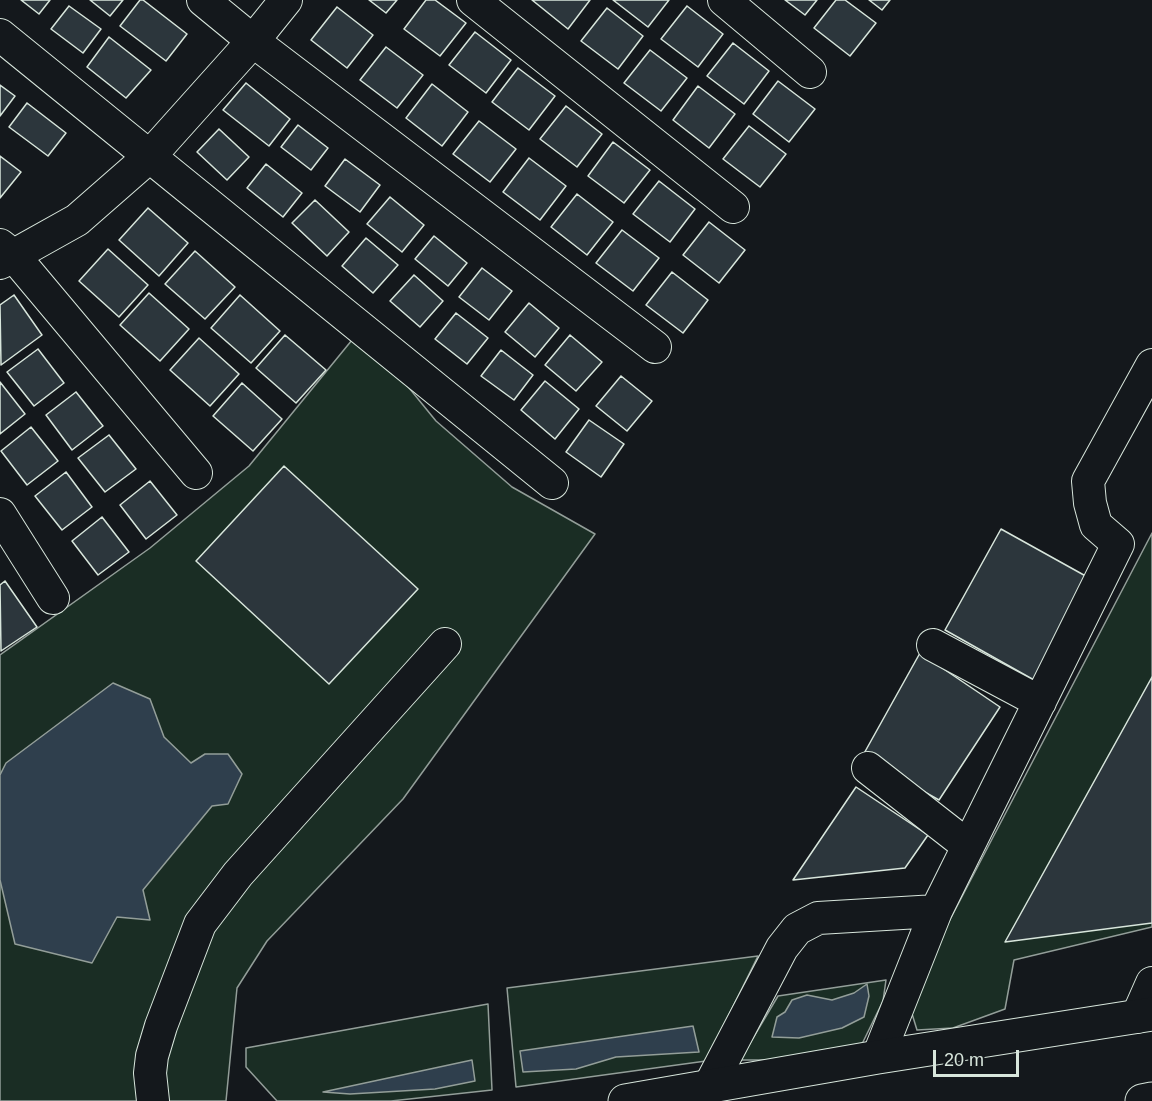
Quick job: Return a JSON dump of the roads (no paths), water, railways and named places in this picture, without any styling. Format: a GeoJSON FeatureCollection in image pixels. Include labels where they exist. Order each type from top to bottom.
{"type":"FeatureCollection","features":[{"type":"Feature","properties":{"kind":"main road"},"geometry":{"type":"LineString","coordinates":[[625,1101],[709,1087],[882,1047],[1144,1015]]}},
{"type":"Feature","properties":{"kind":"main road"},"geometry":{"type":"LineString","coordinates":[[1142,1101],[1152,1099]]}},
{"type":"Feature","properties":{"kind":"street"},"geometry":{"type":"LineString","coordinates":[[203,0],[253,41],[655,347]]}},
{"type":"Feature","properties":{"kind":"street"},"geometry":{"type":"LineString","coordinates":[[195,473],[4,255],[77,220],[149,157],[253,41],[286,0]]}},
{"type":"Feature","properties":{"kind":"street"},"geometry":{"type":"LineString","coordinates":[[472,0],[733,207]]}},
{"type":"Feature","properties":{"kind":"street"},"geometry":{"type":"LineString","coordinates":[[724,0],[810,72]]}},
{"type":"Feature","properties":{"kind":"street"},"geometry":{"type":"LineString","coordinates":[[0,35],[552,483]]}},
{"type":"Feature","properties":{"kind":"street"},"geometry":{"type":"LineString","coordinates":[[882,1047],[936,911],[1119,544],[1096,525],[1090,503],[1088,481],[1152,364]]}},
{"type":"Feature","properties":{"kind":"street"},"geometry":{"type":"LineString","coordinates":[[0,514],[53,598]]}},
{"type":"Feature","properties":{"kind":"street"},"geometry":{"type":"LineString","coordinates":[[153,1101],[150,1073],[152,1056],[200,924],[238,874],[445,644]]}},
{"type":"Feature","properties":{"kind":"street"},"geometry":{"type":"LineString","coordinates":[[933,645],[1040,702]]}},
{"type":"Feature","properties":{"kind":"street"},"geometry":{"type":"LineString","coordinates":[[868,768],[968,846]]}},
{"type":"Feature","properties":{"kind":"street"},"geometry":{"type":"LineString","coordinates":[[709,1087],[782,948],[797,930],[818,918],[936,911]]}},
{"type":"Feature","properties":{"kind":"street"},"geometry":{"type":"LineString","coordinates":[[1144,1015],[1152,983]]}},
{"type":"Feature","properties":{"kind":"water"},"geometry":{"type":"Polygon","coordinates":[[[113,683],[150,699],[164,737],[191,763],[205,754],[228,754],[242,774],[228,804],[212,806],[143,890],[150,920],[117,917],[92,963],[15,944],[0,880],[0,775],[6,763],[113,683]]]}},
{"type":"Feature","properties":{"kind":"water"},"geometry":{"type":"Polygon","coordinates":[[[867,984],[869,996],[864,1017],[842,1028],[799,1038],[772,1037],[777,1017],[785,1012],[792,1000],[807,995],[832,1000],[854,993],[867,984]]]}},
{"type":"Feature","properties":{"kind":"water"},"geometry":{"type":"Polygon","coordinates":[[[693,1026],[699,1052],[616,1057],[576,1069],[523,1072],[520,1051],[693,1026]]]}},
{"type":"Feature","properties":{"kind":"water"},"geometry":{"type":"Polygon","coordinates":[[[472,1060],[475,1081],[435,1089],[350,1094],[323,1092],[472,1060]]]}}]}
